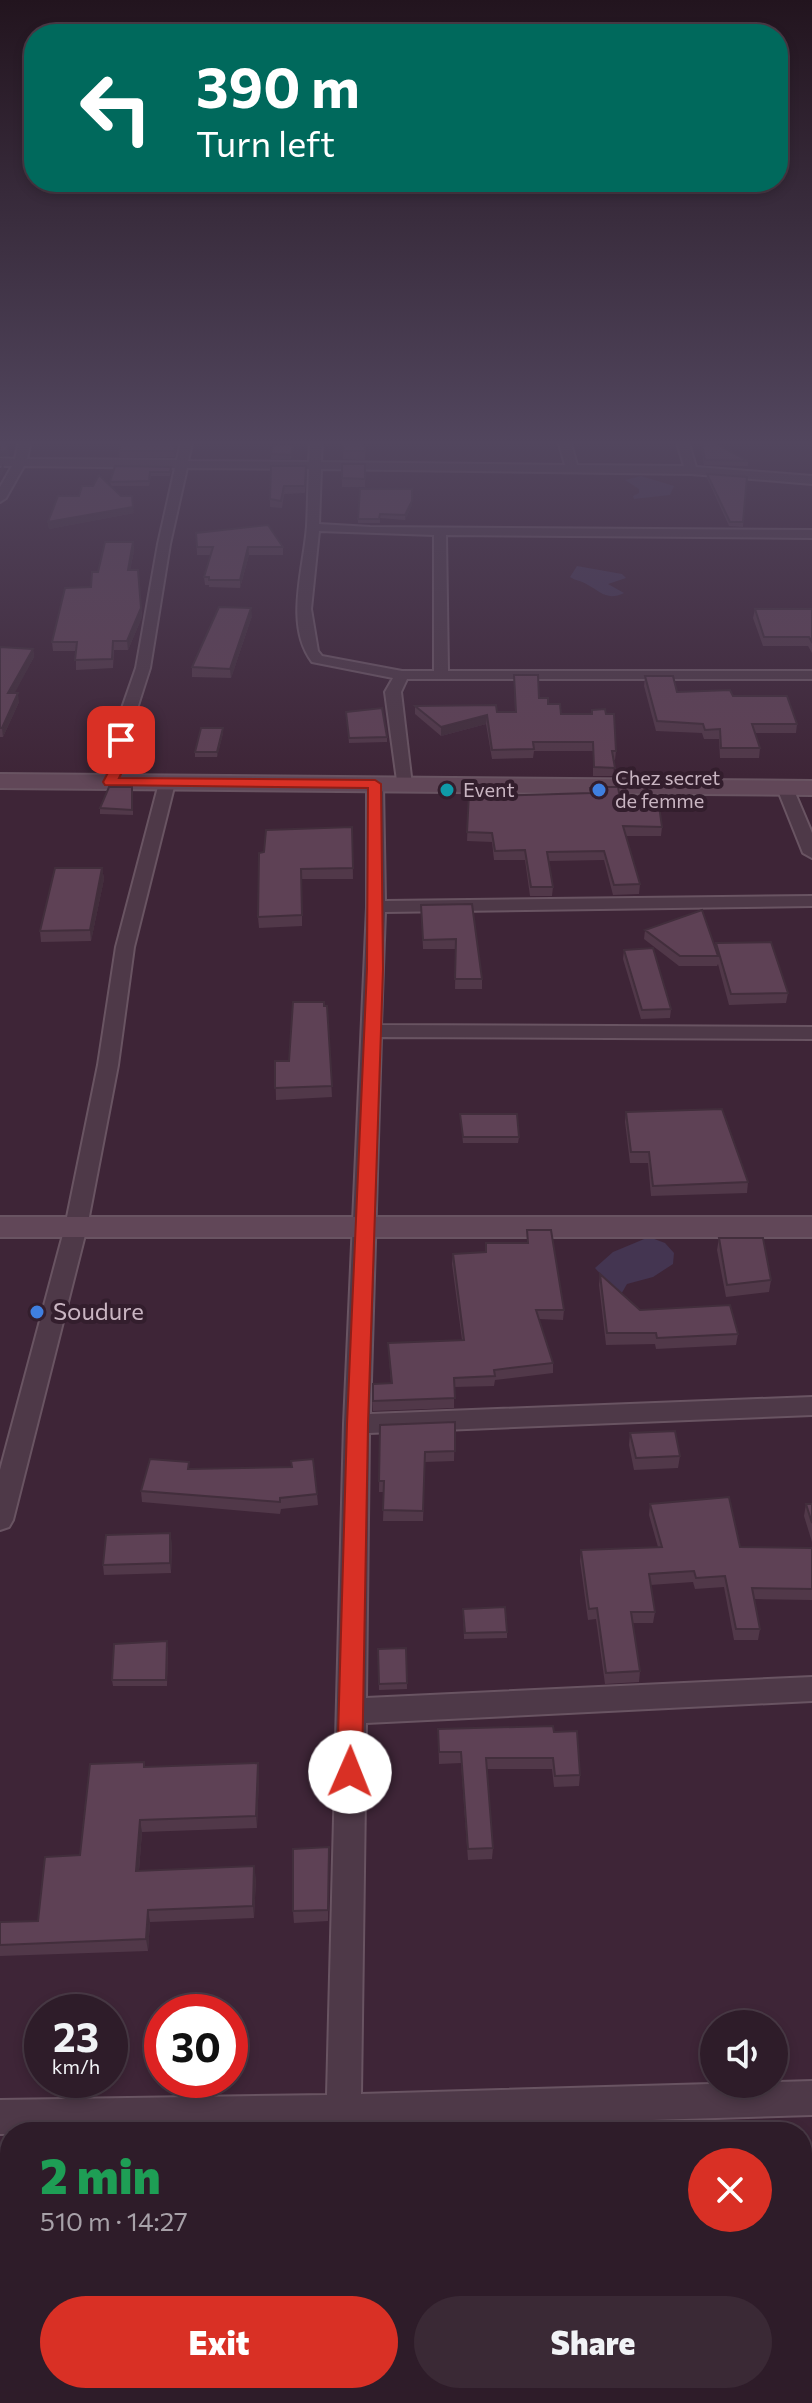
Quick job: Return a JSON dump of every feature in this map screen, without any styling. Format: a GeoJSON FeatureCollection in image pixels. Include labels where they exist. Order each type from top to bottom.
{"type":"FeatureCollection","features":[{"type":"Feature","properties":{"kind":"street"},"geometry":{"type":"LineString","coordinates":[[110,782],[124,754],[121,734],[143,668],[164,552]]}},
{"type":"Feature","properties":{"kind":"street"},"geometry":{"type":"LineString","coordinates":[[310,552],[304,609],[311,651],[317,659],[330,663],[402,675],[812,675]]}},
{"type":"Feature","properties":{"kind":"street"},"geometry":{"type":"LineString","coordinates":[[440,552],[441,674]]}},
{"type":"Feature","properties":{"kind":"street"},"geometry":{"type":"LineString","coordinates":[[402,675],[393,692],[404,785]]}},
{"type":"Feature","properties":{"kind":"street"},"geometry":{"type":"LineString","coordinates":[[0,781],[812,788]]}},
{"type":"Feature","properties":{"kind":"street"},"geometry":{"type":"LineString","coordinates":[[0,1520],[76,1227],[108,1065],[125,947],[167,783]]}},
{"type":"Feature","properties":{"kind":"street"},"geometry":{"type":"LineString","coordinates":[[343,2122],[357,1424],[376,907],[375,784]]}},
{"type":"Feature","properties":{"kind":"street"},"geometry":{"type":"LineString","coordinates":[[785,788],[812,853]]}},
{"type":"Feature","properties":{"kind":"street"},"geometry":{"type":"LineString","coordinates":[[376,907],[812,901]]}},
{"type":"Feature","properties":{"kind":"street"},"geometry":{"type":"LineString","coordinates":[[373,1031],[812,1033]]}},
{"type":"Feature","properties":{"kind":"street"},"geometry":{"type":"LineString","coordinates":[[0,1227],[812,1227]]}},
{"type":"Feature","properties":{"kind":"street"},"geometry":{"type":"LineString","coordinates":[[357,1424],[812,1406]]}},
{"type":"Feature","properties":{"kind":"street"},"geometry":{"type":"LineString","coordinates":[[351,1711],[812,1689]]}},
{"type":"Feature","properties":{"kind":"street"},"geometry":{"type":"LineString","coordinates":[[0,2117],[343,2122],[812,2098]]}},
{"type":"Feature","properties":{"kind":"shaded area"},"geometry":{"type":"Polygon","coordinates":[[[577,566],[622,574],[626,578],[608,584],[624,593],[609,596],[570,577],[577,566]]]}},
{"type":"Feature","properties":{"kind":"shaded area"},"geometry":{"type":"Polygon","coordinates":[[[649,1237],[665,1243],[674,1253],[673,1264],[653,1277],[627,1284],[620,1296],[595,1268],[613,1252],[649,1237]]]}},
{"type":"Feature","properties":{"kind":"building"},"geometry":{"type":"Polygon","coordinates":[[[103,552],[131,552],[128,570],[138,570],[141,608],[127,641],[113,641],[112,659],[75,660],[77,642],[52,642],[65,588],[91,587],[92,572],[98,572],[103,552]]]}},
{"type":"Feature","properties":{"kind":"building"},"geometry":{"type":"Polygon","coordinates":[[[211,552],[247,552],[240,580],[209,580],[209,577],[204,577],[211,552]]]}},
{"type":"Feature","properties":{"kind":"building"},"geometry":{"type":"Polygon","coordinates":[[[219,607],[251,608],[230,669],[192,667],[219,607]]]}},
{"type":"Feature","properties":{"kind":"building"},"geometry":{"type":"Polygon","coordinates":[[[755,609],[812,609],[812,642],[809,637],[764,637],[755,609]]]}},
{"type":"Feature","properties":{"kind":"building"},"geometry":{"type":"Polygon","coordinates":[[[0,647],[33,649],[8,693],[18,693],[2,728],[0,728],[0,647]]]}},
{"type":"Feature","properties":{"kind":"building"},"geometry":{"type":"Polygon","coordinates":[[[514,675],[538,675],[539,698],[548,698],[548,704],[560,704],[561,714],[592,714],[592,710],[605,709],[606,714],[614,714],[616,751],[612,751],[615,768],[594,767],[593,742],[533,742],[534,749],[492,750],[487,715],[441,727],[415,706],[496,705],[497,712],[516,712],[514,675]]]}},
{"type":"Feature","properties":{"kind":"building"},"geometry":{"type":"Polygon","coordinates":[[[645,676],[673,676],[677,692],[730,690],[733,696],[787,696],[797,724],[752,724],[760,748],[721,748],[720,729],[705,730],[703,724],[657,721],[645,676]]]}},
{"type":"Feature","properties":{"kind":"building"},"geometry":{"type":"Polygon","coordinates":[[[382,708],[387,737],[349,738],[346,712],[382,708]]]}},
{"type":"Feature","properties":{"kind":"building"},"geometry":{"type":"Polygon","coordinates":[[[201,728],[223,728],[217,752],[195,752],[201,728]]]}},
{"type":"Feature","properties":{"kind":"building"},"geometry":{"type":"Polygon","coordinates":[[[109,787],[132,787],[132,810],[100,808],[109,787]]]}},
{"type":"Feature","properties":{"kind":"building"},"geometry":{"type":"Polygon","coordinates":[[[618,787],[620,798],[658,798],[662,827],[623,826],[640,884],[614,885],[604,851],[547,852],[553,887],[531,887],[525,850],[495,851],[492,833],[467,832],[469,793],[495,796],[591,793],[590,788],[618,787]]]}},
{"type":"Feature","properties":{"kind":"building"},"geometry":{"type":"Polygon","coordinates":[[[352,827],[353,868],[301,869],[302,915],[258,917],[259,853],[264,852],[266,830],[352,827]]]}},
{"type":"Feature","properties":{"kind":"building"},"geometry":{"type":"Polygon","coordinates":[[[55,868],[102,868],[90,930],[40,931],[55,868]]]}},
{"type":"Feature","properties":{"kind":"building"},"geometry":{"type":"Polygon","coordinates":[[[472,904],[482,979],[455,979],[456,939],[423,940],[421,905],[472,904]]]}},
{"type":"Feature","properties":{"kind":"building"},"geometry":{"type":"Polygon","coordinates":[[[702,910],[718,956],[680,956],[645,930],[702,910]]]}},
{"type":"Feature","properties":{"kind":"building"},"geometry":{"type":"Polygon","coordinates":[[[771,942],[788,993],[731,994],[716,943],[771,942]]]}},
{"type":"Feature","properties":{"kind":"building"},"geometry":{"type":"Polygon","coordinates":[[[653,948],[671,1009],[642,1010],[624,950],[653,948]]]}},
{"type":"Feature","properties":{"kind":"building"},"geometry":{"type":"Polygon","coordinates":[[[293,1002],[324,1002],[327,1006],[332,1086],[275,1088],[275,1061],[289,1061],[293,1002]]]}},
{"type":"Feature","properties":{"kind":"building"},"geometry":{"type":"Polygon","coordinates":[[[722,1109],[748,1182],[653,1186],[649,1152],[631,1152],[626,1112],[722,1109]]]}},
{"type":"Feature","properties":{"kind":"building"},"geometry":{"type":"Polygon","coordinates":[[[460,1114],[517,1114],[519,1137],[463,1137],[460,1114]]]}},
{"type":"Feature","properties":{"kind":"building"},"geometry":{"type":"Polygon","coordinates":[[[527,1230],[551,1230],[564,1310],[536,1310],[553,1363],[494,1370],[495,1376],[454,1378],[455,1398],[373,1401],[373,1384],[392,1383],[388,1343],[464,1340],[453,1254],[486,1252],[486,1243],[528,1243],[527,1230]]]}},
{"type":"Feature","properties":{"kind":"building"},"geometry":{"type":"Polygon","coordinates":[[[719,1238],[763,1238],[771,1280],[727,1285],[719,1238]]]}},
{"type":"Feature","properties":{"kind":"building"},"geometry":{"type":"Polygon","coordinates":[[[600,1274],[640,1310],[730,1305],[738,1334],[657,1338],[656,1333],[607,1333],[600,1274]]]}},
{"type":"Feature","properties":{"kind":"building"},"geometry":{"type":"Polygon","coordinates":[[[455,1422],[455,1451],[425,1452],[423,1511],[383,1510],[384,1481],[379,1481],[380,1425],[455,1422]]]}},
{"type":"Feature","properties":{"kind":"building"},"geometry":{"type":"Polygon","coordinates":[[[675,1431],[680,1456],[636,1458],[630,1433],[675,1431]]]}},
{"type":"Feature","properties":{"kind":"building"},"geometry":{"type":"Polygon","coordinates":[[[150,1459],[189,1462],[188,1469],[292,1467],[291,1461],[313,1459],[317,1494],[280,1498],[280,1502],[141,1491],[150,1459]]]}},
{"type":"Feature","properties":{"kind":"building"},"geometry":{"type":"Polygon","coordinates":[[[729,1497],[740,1547],[812,1548],[812,1589],[752,1588],[760,1629],[736,1629],[725,1576],[696,1578],[694,1571],[649,1574],[655,1612],[631,1612],[640,1671],[606,1673],[597,1608],[589,1609],[581,1550],[662,1547],[650,1504],[729,1497]]]}},
{"type":"Feature","properties":{"kind":"building"},"geometry":{"type":"Polygon","coordinates":[[[806,1504],[812,1504],[812,1523],[806,1504]]]}},
{"type":"Feature","properties":{"kind":"building"},"geometry":{"type":"Polygon","coordinates":[[[170,1533],[170,1563],[103,1565],[106,1535],[170,1533]]]}},
{"type":"Feature","properties":{"kind":"building"},"geometry":{"type":"Polygon","coordinates":[[[505,1607],[507,1632],[465,1633],[463,1609],[505,1607]]]}},
{"type":"Feature","properties":{"kind":"building"},"geometry":{"type":"Polygon","coordinates":[[[167,1641],[166,1680],[112,1680],[114,1644],[167,1641]]]}},
{"type":"Feature","properties":{"kind":"building"},"geometry":{"type":"Polygon","coordinates":[[[406,1648],[407,1683],[379,1684],[378,1649],[406,1648]]]}},
{"type":"Feature","properties":{"kind":"building"},"geometry":{"type":"Polygon","coordinates":[[[553,1726],[554,1732],[577,1731],[580,1775],[555,1776],[553,1758],[486,1758],[493,1848],[468,1849],[461,1752],[439,1752],[438,1729],[553,1726]]]}},
{"type":"Feature","properties":{"kind":"building"},"geometry":{"type":"Polygon","coordinates":[[[144,1762],[144,1767],[258,1763],[256,1816],[140,1820],[136,1871],[254,1866],[253,1906],[148,1910],[146,1939],[0,1945],[0,1922],[38,1921],[45,1857],[80,1855],[90,1764],[144,1762]]]}},
{"type":"Feature","properties":{"kind":"building"},"geometry":{"type":"Polygon","coordinates":[[[329,1847],[328,1910],[293,1911],[293,1849],[329,1847]]]}},
{"type":"Feature","properties":{"kind":"place","name":"Event"},"geometry":{"type":"Point","coordinates":[447,790]}},
{"type":"Feature","properties":{"kind":"place","name":"Chez secret de femme"},"geometry":{"type":"Point","coordinates":[599,790]}},
{"type":"Feature","properties":{"kind":"place","name":"Soudure"},"geometry":{"type":"Point","coordinates":[37,1312]}},
{"type":"Feature","properties":{"kind":"route"},"geometry":{"type":"LineString","coordinates":[[121,740],[124,754],[110,782],[375,784],[375,969],[357,1424],[350,1772]]}}]}
